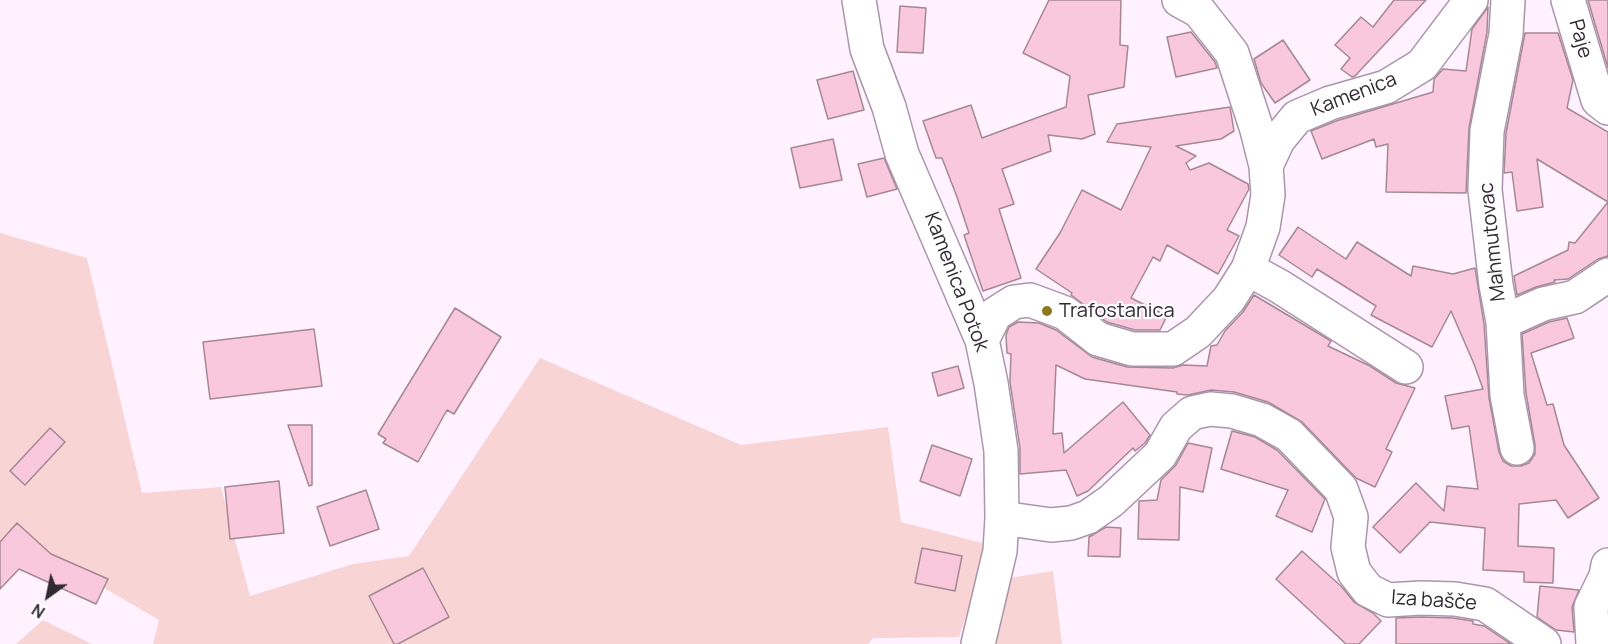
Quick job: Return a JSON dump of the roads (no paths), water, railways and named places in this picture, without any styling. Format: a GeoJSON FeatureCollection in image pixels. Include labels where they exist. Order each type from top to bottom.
{"type":"FeatureCollection","features":[{"type":"Feature","properties":{"kind":"street","name":"Kamenica Potok"},"geometry":{"type":"LineString","coordinates":[[859,0],[867,49],[902,154],[982,340],[991,383],[1001,451],[1002,518],[1000,552],[978,644]]}},
{"type":"Feature","properties":{"kind":"street","name":"Kamenica"},"geometry":{"type":"LineString","coordinates":[[982,340],[995,314],[1014,302],[1030,300],[1065,313],[1098,339],[1132,349],[1173,349],[1198,332],[1230,299],[1248,269],[1263,228],[1268,195],[1266,166],[1257,130],[1232,53],[1199,12],[1179,0]]}},
{"type":"Feature","properties":{"kind":"street","name":"Kamenica"},"geometry":{"type":"LineString","coordinates":[[1266,166],[1278,140],[1297,117],[1330,103],[1386,87],[1422,65],[1472,0]]}},
{"type":"Feature","properties":{"kind":"street","name":"Mahmutovac"},"geometry":{"type":"LineString","coordinates":[[1508,0],[1506,34],[1487,131],[1485,190],[1496,285],[1503,322],[1507,394],[1517,448]]}},
{"type":"Feature","properties":{"kind":"street","name":"Paje"},"geometry":{"type":"LineString","coordinates":[[1568,0],[1598,100],[1608,108]]}},
{"type":"Feature","properties":{"kind":"street"},"geometry":{"type":"LineString","coordinates":[[1248,269],[1279,286],[1406,367]]}},
{"type":"Feature","properties":{"kind":"street"},"geometry":{"type":"LineString","coordinates":[[1503,322],[1543,303],[1575,297],[1608,275]]}},
{"type":"Feature","properties":{"kind":"street","name":"Iza bašče"},"geometry":{"type":"LineString","coordinates":[[1002,518],[1051,525],[1071,523],[1088,517],[1111,501],[1160,455],[1176,427],[1192,413],[1210,409],[1232,411],[1262,420],[1289,435],[1341,489],[1351,517],[1348,547],[1354,572],[1368,590],[1388,600],[1455,598],[1485,604],[1544,644]]}},
{"type":"Feature","properties":{"kind":"street"},"geometry":{"type":"LineString","coordinates":[[1593,644],[1591,607],[1606,576],[1608,565]]}},
{"type":"Feature","properties":{"kind":"place","name":"Trafostanica"},"geometry":{"type":"Point","coordinates":[1047,311]}}]}
